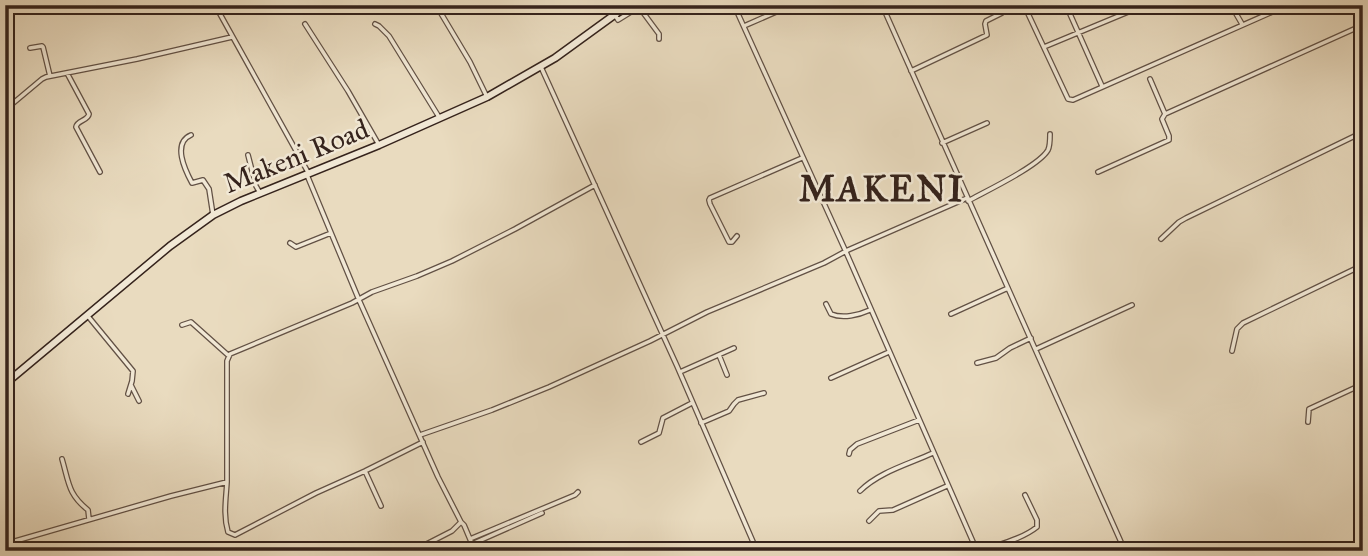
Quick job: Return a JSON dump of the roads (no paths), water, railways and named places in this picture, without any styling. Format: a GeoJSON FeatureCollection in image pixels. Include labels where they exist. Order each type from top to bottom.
{"type":"FeatureCollection","features":[{"type":"Feature","properties":{"kind":"main road","name":"Makeni Road"},"geometry":{"type":"LineString","coordinates":[[6,381],[177,240],[213,215],[487,97],[541,66],[628,5]]}},
{"type":"Feature","properties":{"kind":"street"},"geometry":{"type":"LineString","coordinates":[[215,5],[308,174],[359,300],[475,551]]}},
{"type":"Feature","properties":{"kind":"street"},"geometry":{"type":"LineString","coordinates":[[436,5],[470,62],[487,97]]}},
{"type":"Feature","properties":{"kind":"street"},"geometry":{"type":"LineString","coordinates":[[734,5],[979,551],[1037,527],[1037,520],[1025,495]]}},
{"type":"Feature","properties":{"kind":"street"},"geometry":{"type":"LineString","coordinates":[[744,26],[792,5]]}},
{"type":"Feature","properties":{"kind":"street"},"geometry":{"type":"LineString","coordinates":[[882,5],[1125,551]]}},
{"type":"Feature","properties":{"kind":"street"},"geometry":{"type":"LineString","coordinates":[[1024,5],[1068,99],[1073,100],[1288,5]]}},
{"type":"Feature","properties":{"kind":"street"},"geometry":{"type":"LineString","coordinates":[[1066,5],[1102,87]]}},
{"type":"Feature","properties":{"kind":"street"},"geometry":{"type":"LineString","coordinates":[[1044,47],[1145,5]]}},
{"type":"Feature","properties":{"kind":"street"},"geometry":{"type":"LineString","coordinates":[[1231,5],[1242,24]]}},
{"type":"Feature","properties":{"kind":"street"},"geometry":{"type":"LineString","coordinates":[[615,15],[618,20],[639,7],[658,33],[659,39]]}},
{"type":"Feature","properties":{"kind":"street"},"geometry":{"type":"LineString","coordinates":[[911,71],[987,35],[986,21],[1002,13]]}},
{"type":"Feature","properties":{"kind":"street"},"geometry":{"type":"LineString","coordinates":[[305,24],[379,145]]}},
{"type":"Feature","properties":{"kind":"street"},"geometry":{"type":"LineString","coordinates":[[375,24],[388,36],[440,119]]}},
{"type":"Feature","properties":{"kind":"street"},"geometry":{"type":"LineString","coordinates":[[1098,172],[1169,140],[1162,118],[1165,114],[1363,25]]}},
{"type":"Feature","properties":{"kind":"street"},"geometry":{"type":"LineString","coordinates":[[5,110],[42,79],[50,76],[232,37]]}},
{"type":"Feature","properties":{"kind":"street"},"geometry":{"type":"LineString","coordinates":[[30,48],[43,47],[50,76]]}},
{"type":"Feature","properties":{"kind":"street"},"geometry":{"type":"LineString","coordinates":[[541,66],[680,372],[757,551]]}},
{"type":"Feature","properties":{"kind":"street"},"geometry":{"type":"LineString","coordinates":[[67,73],[89,115],[76,127],[100,172]]}},
{"type":"Feature","properties":{"kind":"street"},"geometry":{"type":"LineString","coordinates":[[1150,79],[1165,114]]}},
{"type":"Feature","properties":{"kind":"street"},"geometry":{"type":"LineString","coordinates":[[942,143],[987,123]]}},
{"type":"Feature","properties":{"kind":"street"},"geometry":{"type":"LineString","coordinates":[[1161,239],[1186,218],[1363,132]]}},
{"type":"Feature","properties":{"kind":"street"},"geometry":{"type":"LineString","coordinates":[[420,435],[549,387],[719,307],[968,199],[1016,176],[1043,156],[1049,148],[1051,134]]}},
{"type":"Feature","properties":{"kind":"street"},"geometry":{"type":"LineString","coordinates":[[191,135],[183,141],[183,164],[192,183],[203,180],[207,184],[213,215]]}},
{"type":"Feature","properties":{"kind":"street"},"geometry":{"type":"LineString","coordinates":[[248,155],[260,194]]}},
{"type":"Feature","properties":{"kind":"street"},"geometry":{"type":"LineString","coordinates":[[737,236],[729,242],[710,204],[710,198],[802,158]]}},
{"type":"Feature","properties":{"kind":"street"},"geometry":{"type":"LineString","coordinates":[[423,442],[235,535],[228,532],[225,496],[229,356],[372,292],[452,261],[595,185]]}},
{"type":"Feature","properties":{"kind":"street"},"geometry":{"type":"LineString","coordinates":[[290,243],[296,247],[331,233]]}},
{"type":"Feature","properties":{"kind":"street"},"geometry":{"type":"LineString","coordinates":[[1232,351],[1237,329],[1243,323],[1363,265]]}},
{"type":"Feature","properties":{"kind":"street"},"geometry":{"type":"LineString","coordinates":[[951,314],[1008,288]]}},
{"type":"Feature","properties":{"kind":"street"},"geometry":{"type":"LineString","coordinates":[[825,304],[831,314],[838,316],[856,315],[870,310]]}},
{"type":"Feature","properties":{"kind":"street"},"geometry":{"type":"LineString","coordinates":[[1036,349],[1132,305]]}},
{"type":"Feature","properties":{"kind":"street"},"geometry":{"type":"LineString","coordinates":[[87,315],[132,369],[134,373],[128,394]]}},
{"type":"Feature","properties":{"kind":"street"},"geometry":{"type":"LineString","coordinates":[[182,325],[191,322],[229,356]]}},
{"type":"Feature","properties":{"kind":"street"},"geometry":{"type":"LineString","coordinates":[[977,363],[996,358],[1031,338]]}},
{"type":"Feature","properties":{"kind":"street"},"geometry":{"type":"LineString","coordinates":[[680,372],[734,348]]}},
{"type":"Feature","properties":{"kind":"street"},"geometry":{"type":"LineString","coordinates":[[831,378],[889,352]]}},
{"type":"Feature","properties":{"kind":"street"},"geometry":{"type":"LineString","coordinates":[[719,355],[727,375]]}},
{"type":"Feature","properties":{"kind":"street"},"geometry":{"type":"LineString","coordinates":[[1308,422],[1309,409],[1363,384]]}},
{"type":"Feature","properties":{"kind":"street"},"geometry":{"type":"LineString","coordinates":[[131,385],[139,401]]}},
{"type":"Feature","properties":{"kind":"street"},"geometry":{"type":"LineString","coordinates":[[701,423],[729,411],[738,400],[764,393]]}},
{"type":"Feature","properties":{"kind":"street"},"geometry":{"type":"LineString","coordinates":[[640,442],[659,433],[664,416],[692,403]]}},
{"type":"Feature","properties":{"kind":"street"},"geometry":{"type":"LineString","coordinates":[[849,454],[857,444],[919,420]]}},
{"type":"Feature","properties":{"kind":"street"},"geometry":{"type":"LineString","coordinates":[[860,491],[891,471],[933,453]]}},
{"type":"Feature","properties":{"kind":"street"},"geometry":{"type":"LineString","coordinates":[[62,459],[73,494],[88,510],[89,520]]}},
{"type":"Feature","properties":{"kind":"street"},"geometry":{"type":"LineString","coordinates":[[365,471],[381,506]]}},
{"type":"Feature","properties":{"kind":"street"},"geometry":{"type":"LineString","coordinates":[[5,544],[227,482]]}},
{"type":"Feature","properties":{"kind":"street"},"geometry":{"type":"LineString","coordinates":[[869,521],[878,511],[893,510],[948,485]]}},
{"type":"Feature","properties":{"kind":"street"},"geometry":{"type":"LineString","coordinates":[[471,542],[579,492]]}},
{"type":"Feature","properties":{"kind":"street"},"geometry":{"type":"LineString","coordinates":[[471,542],[542,513]]}},
{"type":"Feature","properties":{"kind":"street"},"geometry":{"type":"LineString","coordinates":[[413,551],[452,531],[461,522]]}},
{"type":"Feature","properties":{"kind":"district","name":"MAKENI"},"geometry":{"type":"Point","coordinates":[882,189]}}]}
